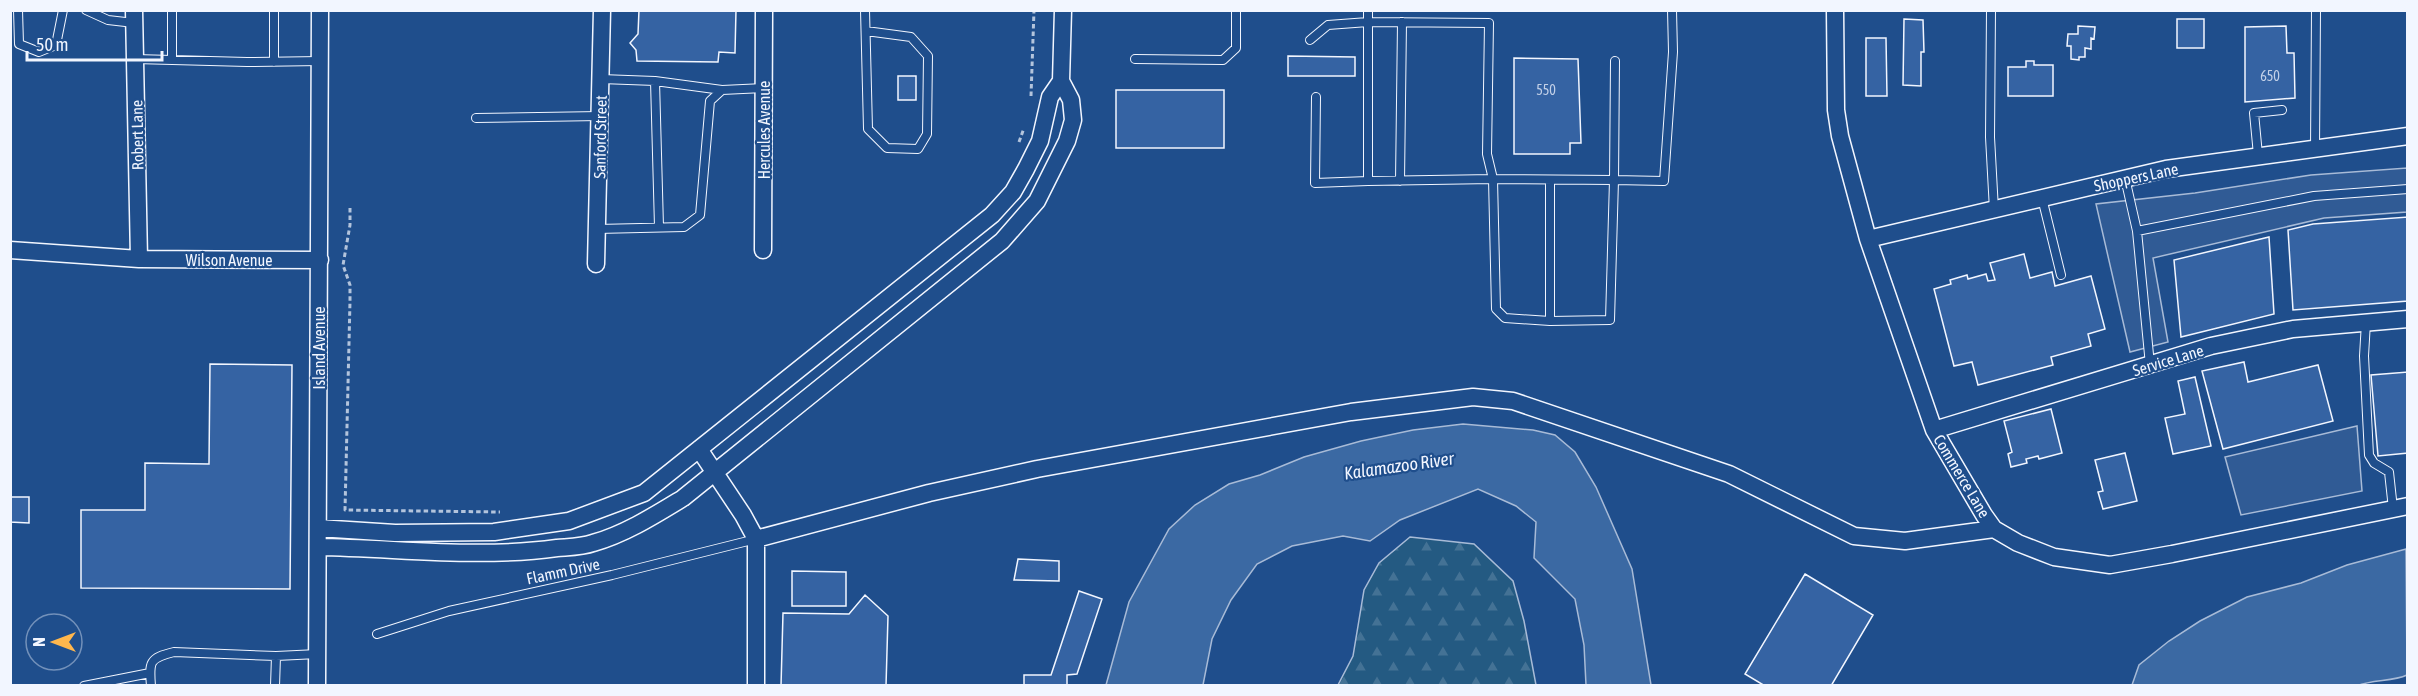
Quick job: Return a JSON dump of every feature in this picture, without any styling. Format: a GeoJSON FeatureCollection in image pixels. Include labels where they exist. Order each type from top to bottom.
{"type":"FeatureCollection","features":[{"type":"Feature","properties":{"kind":"street","name":"Island Avenue"},"geometry":{"type":"LineString","coordinates":[[317,686],[320,10]]}},
{"type":"Feature","properties":{"kind":"street","name":"Sanford Street"},"geometry":{"type":"LineString","coordinates":[[597,264],[602,10]]}},
{"type":"Feature","properties":{"kind":"street","name":"Hercules Avenue"},"geometry":{"type":"LineString","coordinates":[[763,250],[764,10]]}},
{"type":"Feature","properties":{"kind":"street"},"geometry":{"type":"LineString","coordinates":[[318,547],[376,548],[458,554],[529,552],[593,544],[641,523],[683,498],[1002,242],[1037,201],[1068,141],[1072,120],[1071,100],[1061,81],[1063,10]]}},
{"type":"Feature","properties":{"kind":"street","name":"Commerce Lane"},"geometry":{"type":"LineString","coordinates":[[1835,10],[1836,110],[1840,136],[1868,239],[1934,430],[1983,515],[1994,528],[2018,543],[2054,557],[2110,565],[2400,507]]}},
{"type":"Feature","properties":{"kind":"street","name":"Robert Lane"},"geometry":{"type":"LineString","coordinates":[[134,17],[139,259]]}},
{"type":"Feature","properties":{"kind":"street"},"geometry":{"type":"LineString","coordinates":[[318,528],[394,532],[494,532],[569,521],[644,493],[992,215],[1013,192],[1026,169],[1040,141],[1050,97],[1061,81]]}},
{"type":"Feature","properties":{"kind":"street","name":"Shoppers Lane"},"geometry":{"type":"LineString","coordinates":[[1868,239],[2166,169],[2408,135]]}},
{"type":"Feature","properties":{"kind":"street","name":"Wilson Avenue"},"geometry":{"type":"LineString","coordinates":[[10,250],[139,259],[320,260]]}},
{"type":"Feature","properties":{"kind":"street","name":"Service Lane"},"geometry":{"type":"LineString","coordinates":[[1934,430],[2211,346],[2293,329],[2408,319]]}},
{"type":"Feature","properties":{"kind":"street"},"geometry":{"type":"LineString","coordinates":[[756,539],[929,493],[1037,469],[1351,412],[1473,397],[1512,401],[1729,474],[1854,537],[1905,541],[1994,528]]}},
{"type":"Feature","properties":{"kind":"street"},"geometry":{"type":"LineString","coordinates":[[699,449],[743,515],[756,539],[756,686]]}},
{"type":"Feature","properties":{"kind":"lane"},"geometry":{"type":"LineString","coordinates":[[18,10],[19,44],[39,52],[56,45],[63,10]]}},
{"type":"Feature","properties":{"kind":"lane"},"geometry":{"type":"LineString","coordinates":[[86,10],[108,20],[134,17]]}},
{"type":"Feature","properties":{"kind":"lane"},"geometry":{"type":"LineString","coordinates":[[172,10],[172,60]]}},
{"type":"Feature","properties":{"kind":"lane"},"geometry":{"type":"LineString","coordinates":[[274,10],[274,62]]}},
{"type":"Feature","properties":{"kind":"lane"},"geometry":{"type":"LineString","coordinates":[[865,10],[868,129],[887,148],[918,149],[927,134],[928,56],[911,37],[866,31]]}},
{"type":"Feature","properties":{"kind":"lane"},"geometry":{"type":"LineString","coordinates":[[1136,59],[1223,60],[1236,48],[1236,10]]}},
{"type":"Feature","properties":{"kind":"lane"},"geometry":{"type":"LineString","coordinates":[[1368,10],[1368,181]]}},
{"type":"Feature","properties":{"kind":"lane"},"geometry":{"type":"LineString","coordinates":[[1316,97],[1315,183],[1493,179],[1664,181],[1673,52],[1672,10]]}},
{"type":"Feature","properties":{"kind":"lane"},"geometry":{"type":"LineString","coordinates":[[1991,10],[1990,137],[1994,210]]}},
{"type":"Feature","properties":{"kind":"lane"},"geometry":{"type":"LineString","coordinates":[[2315,148],[2316,10]]}},
{"type":"Feature","properties":{"kind":"lane"},"geometry":{"type":"LineString","coordinates":[[1310,40],[1328,25],[1368,22],[1489,23],[1487,154],[1493,179],[1496,309],[1505,318],[1550,321],[1610,320],[1615,61]]}},
{"type":"Feature","properties":{"kind":"lane"},"geometry":{"type":"LineString","coordinates":[[1400,181],[1402,22]]}},
{"type":"Feature","properties":{"kind":"lane"},"geometry":{"type":"LineString","coordinates":[[135,59],[320,62]]}},
{"type":"Feature","properties":{"kind":"lane"},"geometry":{"type":"LineString","coordinates":[[601,79],[655,81],[722,90],[764,88]]}},
{"type":"Feature","properties":{"kind":"lane"},"geometry":{"type":"LineString","coordinates":[[655,81],[659,227]]}},
{"type":"Feature","properties":{"kind":"lane"},"geometry":{"type":"LineString","coordinates":[[597,229],[684,227],[700,215],[710,101],[722,90]]}},
{"type":"Feature","properties":{"kind":"lane"},"geometry":{"type":"LineString","coordinates":[[2258,155],[2254,113],[2282,110]]}},
{"type":"Feature","properties":{"kind":"lane"},"geometry":{"type":"LineString","coordinates":[[476,118],[600,116]]}},
{"type":"Feature","properties":{"kind":"lane"},"geometry":{"type":"LineString","coordinates":[[2125,178],[2137,231],[2150,365]]}},
{"type":"Feature","properties":{"kind":"lane"},"geometry":{"type":"LineString","coordinates":[[1550,180],[1550,321]]}},
{"type":"Feature","properties":{"kind":"lane"},"geometry":{"type":"LineString","coordinates":[[2137,231],[2314,196],[2408,189]]}},
{"type":"Feature","properties":{"kind":"lane"},"geometry":{"type":"LineString","coordinates":[[2042,198],[2061,275]]}},
{"type":"Feature","properties":{"kind":"lane"},"geometry":{"type":"LineString","coordinates":[[2366,322],[2364,356],[2369,455],[2374,464],[2389,472],[2400,507]]}},
{"type":"Feature","properties":{"kind":"lane","name":"Flamm Drive"},"geometry":{"type":"LineString","coordinates":[[377,634],[449,611],[612,575],[756,539]]}},
{"type":"Feature","properties":{"kind":"lane"},"geometry":{"type":"LineString","coordinates":[[151,686],[150,665],[152,661],[159,656],[174,652],[276,656],[318,654]]}},
{"type":"Feature","properties":{"kind":"lane"},"geometry":{"type":"LineString","coordinates":[[274,686],[276,656]]}},
{"type":"Feature","properties":{"kind":"lane"},"geometry":{"type":"LineString","coordinates":[[84,686],[150,673]]}},
{"type":"Feature","properties":{"kind":"path"},"geometry":{"type":"LineString","coordinates":[[1030,100],[1034,10]]}},
{"type":"Feature","properties":{"kind":"path"},"geometry":{"type":"LineString","coordinates":[[1017,146],[1024,126]]}},
{"type":"Feature","properties":{"kind":"path"},"geometry":{"type":"LineString","coordinates":[[350,208],[350,225],[343,265],[350,285],[345,510],[506,512]]}},
{"type":"Feature","properties":{"kind":"green space"},"geometry":{"type":"Polygon","coordinates":[[[1410,537],[1474,544],[1513,581],[1524,621],[1536,685],[1338,685],[1353,656],[1364,590],[1379,563],[1410,537]]]}},
{"type":"Feature","properties":{"kind":"shaded area"},"geometry":{"type":"Polygon","coordinates":[[[2407,168],[2407,212],[2324,218],[2153,258],[2168,342],[2130,352],[2096,204],[2195,193],[2311,175],[2407,168]]]}},
{"type":"Feature","properties":{"kind":"shaded area"},"geometry":{"type":"Polygon","coordinates":[[[2357,426],[2362,491],[2241,515],[2225,457],[2357,426]]]}},
{"type":"Feature","properties":{"kind":"water","name":"Kalamazoo River"},"geometry":{"type":"Polygon","coordinates":[[[1463,424],[1533,430],[1555,435],[1575,452],[1596,487],[1632,569],[1651,685],[1586,685],[1584,645],[1575,599],[1534,558],[1536,522],[1516,506],[1478,489],[1400,520],[1370,541],[1343,536],[1292,546],[1257,564],[1231,600],[1212,639],[1203,685],[1106,685],[1129,602],[1169,529],[1195,505],[1229,484],[1260,475],[1304,457],[1361,441],[1413,430],[1463,424]]]}},
{"type":"Feature","properties":{"kind":"water"},"geometry":{"type":"Polygon","coordinates":[[[2406,549],[2407,675],[2357,686],[2132,685],[2139,665],[2169,641],[2200,621],[2247,597],[2301,583],[2347,565],[2406,549]]]}},
{"type":"Feature","properties":{"kind":"building"},"geometry":{"type":"Polygon","coordinates":[[[639,10],[736,10],[735,53],[719,52],[718,62],[637,61],[636,50],[630,43],[638,34],[639,10]]]}},
{"type":"Feature","properties":{"kind":"building"},"geometry":{"type":"Polygon","coordinates":[[[1904,19],[1923,20],[1924,52],[1921,52],[1921,86],[1903,85],[1904,19]]]}},
{"type":"Feature","properties":{"kind":"building"},"geometry":{"type":"Polygon","coordinates":[[[2177,19],[2204,19],[2204,48],[2177,48],[2177,19]]]}},
{"type":"Feature","properties":{"kind":"building"},"geometry":{"type":"Polygon","coordinates":[[[2078,26],[2095,27],[2094,39],[2091,38],[2091,49],[2085,48],[2085,57],[2079,57],[2079,60],[2071,59],[2071,46],[2067,46],[2068,34],[2078,34],[2078,26]]]}},
{"type":"Feature","properties":{"kind":"building"},"geometry":{"type":"Polygon","coordinates":[[[2286,26],[2287,53],[2294,53],[2295,98],[2245,102],[2245,27],[2286,26]]]}},
{"type":"Feature","properties":{"kind":"building"},"geometry":{"type":"Polygon","coordinates":[[[1866,38],[1886,38],[1887,96],[1866,96],[1866,38]]]}},
{"type":"Feature","properties":{"kind":"building"},"geometry":{"type":"Polygon","coordinates":[[[1288,56],[1355,57],[1355,76],[1288,76],[1288,56]]]}},
{"type":"Feature","properties":{"kind":"building"},"geometry":{"type":"Polygon","coordinates":[[[1514,58],[1578,59],[1581,143],[1570,143],[1570,154],[1514,154],[1514,58]]]}},
{"type":"Feature","properties":{"kind":"building"},"geometry":{"type":"Polygon","coordinates":[[[2026,61],[2034,61],[2034,65],[2053,65],[2053,96],[2008,96],[2008,67],[2026,67],[2026,61]]]}},
{"type":"Feature","properties":{"kind":"building"},"geometry":{"type":"Polygon","coordinates":[[[898,76],[916,76],[916,100],[898,100],[898,76]]]}},
{"type":"Feature","properties":{"kind":"building"},"geometry":{"type":"Polygon","coordinates":[[[1116,90],[1224,90],[1224,148],[1116,148],[1116,90]]]}},
{"type":"Feature","properties":{"kind":"building"},"geometry":{"type":"Polygon","coordinates":[[[2408,217],[2408,301],[2293,310],[2288,230],[2313,224],[2408,217]]]}},
{"type":"Feature","properties":{"kind":"building"},"geometry":{"type":"Polygon","coordinates":[[[2269,237],[2274,314],[2181,337],[2174,260],[2269,237]]]}},
{"type":"Feature","properties":{"kind":"building"},"geometry":{"type":"Polygon","coordinates":[[[2024,254],[2030,278],[2052,272],[2055,286],[2091,276],[2105,329],[2088,334],[2091,346],[2051,357],[2053,365],[1978,385],[1972,362],[1954,366],[1934,289],[1951,284],[1950,280],[1967,275],[1968,279],[1986,274],[1988,281],[1995,280],[1990,263],[2024,254]]]}},
{"type":"Feature","properties":{"kind":"building"},"geometry":{"type":"Polygon","coordinates":[[[2244,362],[2248,382],[2318,365],[2333,421],[2223,449],[2202,371],[2244,362]]]}},
{"type":"Feature","properties":{"kind":"building"},"geometry":{"type":"Polygon","coordinates":[[[210,364],[292,365],[290,589],[81,588],[81,510],[145,510],[145,463],[209,464],[210,364]]]}},
{"type":"Feature","properties":{"kind":"building"},"geometry":{"type":"Polygon","coordinates":[[[2408,372],[2408,453],[2378,456],[2371,375],[2408,372]]]}},
{"type":"Feature","properties":{"kind":"building"},"geometry":{"type":"Polygon","coordinates":[[[2195,377],[2211,446],[2173,454],[2165,418],[2185,414],[2178,381],[2195,377]]]}},
{"type":"Feature","properties":{"kind":"building"},"geometry":{"type":"Polygon","coordinates":[[[2051,409],[2062,453],[2039,459],[2038,456],[2026,459],[2027,463],[2011,467],[2008,454],[2012,452],[2004,421],[2051,409]]]}},
{"type":"Feature","properties":{"kind":"building"},"geometry":{"type":"Polygon","coordinates":[[[2125,453],[2137,501],[2103,509],[2098,492],[2103,491],[2095,460],[2125,453]]]}},
{"type":"Feature","properties":{"kind":"building"},"geometry":{"type":"Polygon","coordinates":[[[10,497],[29,497],[29,523],[10,522],[10,497]]]}},
{"type":"Feature","properties":{"kind":"building"},"geometry":{"type":"Polygon","coordinates":[[[1018,559],[1059,561],[1059,581],[1014,580],[1018,559]]]}},
{"type":"Feature","properties":{"kind":"building"},"geometry":{"type":"Polygon","coordinates":[[[792,571],[846,572],[846,606],[792,606],[792,571]]]}},
{"type":"Feature","properties":{"kind":"building"},"geometry":{"type":"Polygon","coordinates":[[[1805,574],[1873,615],[1831,686],[1765,686],[1745,674],[1805,574]]]}},
{"type":"Feature","properties":{"kind":"building"},"geometry":{"type":"Polygon","coordinates":[[[1079,591],[1102,599],[1077,674],[1067,675],[1067,686],[1024,686],[1024,675],[1051,675],[1079,591]]]}},
{"type":"Feature","properties":{"kind":"building"},"geometry":{"type":"Polygon","coordinates":[[[865,595],[888,616],[886,686],[781,686],[783,613],[849,614],[865,595]]]}}]}
